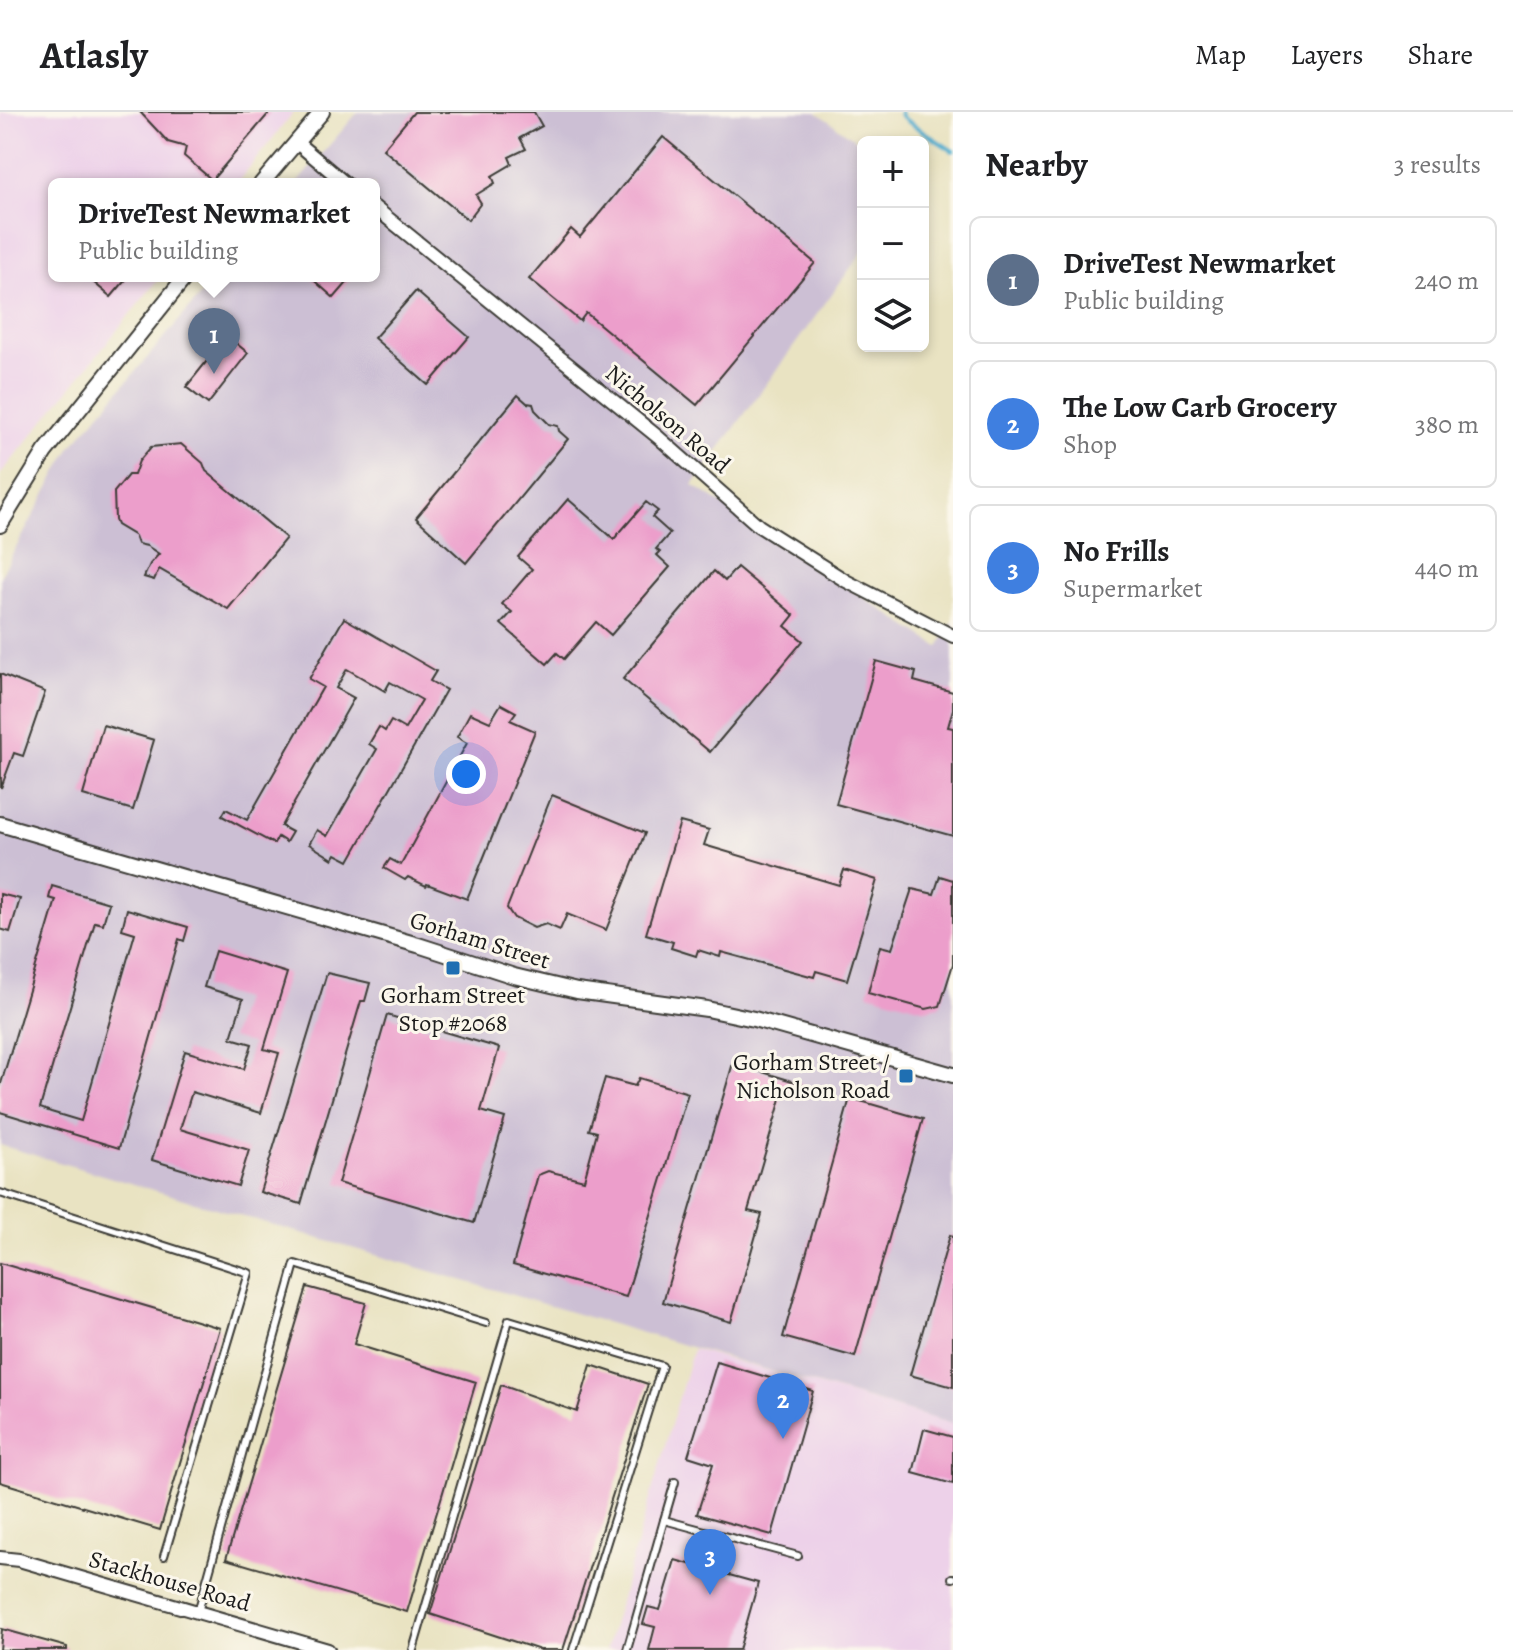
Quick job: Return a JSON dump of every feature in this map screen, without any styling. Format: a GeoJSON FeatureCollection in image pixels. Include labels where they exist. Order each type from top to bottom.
{"type":"FeatureCollection","features":[{"type":"Feature","properties":{"kind":"street"},"geometry":{"type":"LineString","coordinates":[[266,178],[322,112]]}},
{"type":"Feature","properties":{"kind":"street"},"geometry":{"type":"LineString","coordinates":[[296,142],[339,178]]}},
{"type":"Feature","properties":{"kind":"street","name":"Nicholson Road"},"geometry":{"type":"LineString","coordinates":[[380,212],[658,437],[759,526],[846,581],[953,636]]}},
{"type":"Feature","properties":{"kind":"street"},"geometry":{"type":"LineString","coordinates":[[0,525],[45,452],[181,282]]}},
{"type":"Feature","properties":{"kind":"street","name":"Gorham Street"},"geometry":{"type":"LineString","coordinates":[[0,824],[418,945],[514,976],[577,991],[707,1009],[754,1019],[953,1075]]}},
{"type":"Feature","properties":{"kind":"street","name":"Stackhouse Road"},"geometry":{"type":"LineString","coordinates":[[0,1558],[19,1560],[328,1650]]}},
{"type":"Feature","properties":{"kind":"lane"},"geometry":{"type":"LineString","coordinates":[[0,1193],[249,1273],[164,1556]]}},
{"type":"Feature","properties":{"kind":"lane"},"geometry":{"type":"LineString","coordinates":[[198,1612],[295,1264],[486,1323]]}},
{"type":"Feature","properties":{"kind":"lane"},"geometry":{"type":"LineString","coordinates":[[413,1650],[509,1320],[662,1366],[573,1650]]}},
{"type":"Feature","properties":{"kind":"lane"},"geometry":{"type":"LineString","coordinates":[[627,1650],[675,1482]]}},
{"type":"Feature","properties":{"kind":"lane"},"geometry":{"type":"LineString","coordinates":[[664,1520],[798,1556]]}},
{"type":"Feature","properties":{"kind":"shaded area"},"geometry":{"type":"Polygon","coordinates":[[[0,112],[294,112],[241,178],[48,178],[48,282],[156,282],[0,475],[0,112]]]}},
{"type":"Feature","properties":{"kind":"shaded area"},"geometry":{"type":"Polygon","coordinates":[[[358,112],[816,112],[857,141],[857,259],[693,485],[939,647],[953,621],[953,1424],[0,1145],[0,577],[71,447],[212,282],[380,282],[380,178],[301,178],[358,112]]]}},
{"type":"Feature","properties":{"kind":"shaded area"},"geometry":{"type":"Polygon","coordinates":[[[693,1349],[953,1424],[953,1650],[606,1650],[693,1349]]]}},
{"type":"Feature","properties":{"kind":"building"},"geometry":{"type":"Polygon","coordinates":[[[140,112],[270,112],[214,178],[210,178],[184,156],[186,147],[168,142],[140,112]]]}},
{"type":"Feature","properties":{"kind":"building"},"geometry":{"type":"Polygon","coordinates":[[[414,112],[534,112],[542,126],[520,138],[526,149],[509,157],[512,164],[492,176],[495,183],[476,195],[481,203],[468,220],[383,149],[414,112]]]}},
{"type":"Feature","properties":{"kind":"building"},"geometry":{"type":"Polygon","coordinates":[[[663,137],[815,263],[697,405],[586,313],[580,321],[529,279],[571,229],[580,237],[663,137]]]}},
{"type":"Feature","properties":{"kind":"building"},"geometry":{"type":"Polygon","coordinates":[[[93,282],[124,282],[111,297],[93,282]]]}},
{"type":"Feature","properties":{"kind":"building"},"geometry":{"type":"Polygon","coordinates":[[[316,282],[348,282],[334,298],[316,282]]]}},
{"type":"Feature","properties":{"kind":"building"},"geometry":{"type":"Polygon","coordinates":[[[416,291],[469,337],[428,385],[374,338],[416,291]]]}},
{"type":"Feature","properties":{"kind":"building"},"geometry":{"type":"Polygon","coordinates":[[[227,336],[248,353],[208,404],[186,387],[227,336]]]}},
{"type":"Feature","properties":{"kind":"building"},"geometry":{"type":"Polygon","coordinates":[[[518,395],[533,404],[549,424],[558,426],[568,439],[466,563],[416,518],[518,395]]]}},
{"type":"Feature","properties":{"kind":"building"},"geometry":{"type":"Polygon","coordinates":[[[181,444],[203,463],[206,471],[286,538],[228,609],[159,569],[154,580],[144,577],[159,554],[138,544],[135,536],[117,525],[115,520],[114,492],[128,475],[134,475],[139,461],[151,447],[181,444]]]}},
{"type":"Feature","properties":{"kind":"building"},"geometry":{"type":"Polygon","coordinates":[[[568,499],[614,539],[646,502],[658,511],[652,517],[670,533],[656,549],[660,552],[657,555],[670,567],[611,635],[596,622],[564,659],[557,653],[547,664],[501,624],[512,612],[502,604],[532,569],[518,557],[568,499]]]}},
{"type":"Feature","properties":{"kind":"building"},"geometry":{"type":"Polygon","coordinates":[[[737,567],[794,615],[785,626],[803,641],[710,752],[623,679],[714,571],[725,581],[737,567]]]}},
{"type":"Feature","properties":{"kind":"building"},"geometry":{"type":"Polygon","coordinates":[[[344,618],[436,671],[430,681],[446,690],[349,861],[336,854],[333,859],[309,844],[317,830],[327,836],[377,749],[369,744],[379,727],[385,731],[391,721],[405,729],[422,700],[390,682],[385,691],[347,669],[336,688],[354,698],[281,826],[292,832],[286,842],[278,837],[274,844],[222,816],[226,809],[247,820],[323,687],[309,679],[344,618]]]}},
{"type":"Feature","properties":{"kind":"building"},"geometry":{"type":"Polygon","coordinates":[[[876,661],[916,672],[914,681],[953,692],[953,709],[948,727],[953,728],[953,836],[836,804],[876,661]]]}},
{"type":"Feature","properties":{"kind":"building"},"geometry":{"type":"Polygon","coordinates":[[[0,674],[45,692],[23,756],[14,753],[1,788],[0,674]]]}},
{"type":"Feature","properties":{"kind":"building"},"geometry":{"type":"Polygon","coordinates":[[[501,704],[516,712],[510,720],[535,731],[467,899],[408,877],[405,880],[384,868],[390,859],[401,865],[467,743],[457,737],[470,713],[490,722],[501,704]]]}},
{"type":"Feature","properties":{"kind":"building"},"geometry":{"type":"Polygon","coordinates":[[[103,725],[154,740],[133,810],[83,795],[103,725]]]}},
{"type":"Feature","properties":{"kind":"building"},"geometry":{"type":"Polygon","coordinates":[[[552,795],[645,833],[606,930],[567,914],[560,930],[546,924],[534,928],[514,918],[507,908],[552,795]]]}},
{"type":"Feature","properties":{"kind":"building"},"geometry":{"type":"Polygon","coordinates":[[[680,822],[709,830],[704,845],[839,885],[844,870],[877,880],[847,980],[816,971],[814,977],[721,952],[720,957],[698,950],[696,956],[671,948],[673,942],[646,934],[680,822]]]}},
{"type":"Feature","properties":{"kind":"building"},"geometry":{"type":"Polygon","coordinates":[[[940,876],[953,880],[953,964],[940,1006],[926,1009],[868,993],[880,946],[892,949],[912,889],[934,894],[940,876]]]}},
{"type":"Feature","properties":{"kind":"building"},"geometry":{"type":"Polygon","coordinates":[[[52,886],[109,903],[103,924],[95,922],[40,1108],[51,1112],[81,1121],[135,933],[122,929],[127,909],[188,927],[184,941],[179,939],[119,1148],[0,1112],[0,1087],[56,900],[49,898],[52,886]]]}},
{"type":"Feature","properties":{"kind":"building"},"geometry":{"type":"Polygon","coordinates":[[[0,894],[20,899],[10,932],[0,929],[0,894]]]}},
{"type":"Feature","properties":{"kind":"building"},"geometry":{"type":"Polygon","coordinates":[[[215,951],[287,973],[264,1049],[279,1053],[261,1113],[192,1092],[180,1129],[249,1150],[238,1186],[152,1160],[185,1051],[244,1069],[252,1044],[231,1038],[243,999],[204,987],[215,951]]]}},
{"type":"Feature","properties":{"kind":"building"},"geometry":{"type":"Polygon","coordinates":[[[327,973],[370,983],[365,1001],[361,1001],[301,1204],[260,1192],[327,973]]]}},
{"type":"Feature","properties":{"kind":"building"},"geometry":{"type":"Polygon","coordinates":[[[387,1015],[499,1048],[481,1111],[505,1118],[474,1223],[338,1183],[387,1015]]]}},
{"type":"Feature","properties":{"kind":"building"},"geometry":{"type":"Polygon","coordinates":[[[733,1063],[802,1084],[799,1097],[783,1092],[748,1211],[762,1214],[731,1322],[663,1302],[733,1063]]]}},
{"type":"Feature","properties":{"kind":"building"},"geometry":{"type":"Polygon","coordinates":[[[605,1078],[635,1086],[639,1078],[688,1093],[626,1297],[513,1265],[538,1175],[548,1171],[584,1180],[597,1132],[589,1130],[605,1078]]]}},
{"type":"Feature","properties":{"kind":"building"},"geometry":{"type":"Polygon","coordinates":[[[850,1098],[923,1119],[855,1357],[783,1337],[850,1098]]]}},
{"type":"Feature","properties":{"kind":"building"},"geometry":{"type":"Polygon","coordinates":[[[950,1235],[953,1236],[953,1387],[910,1375],[950,1235]]]}},
{"type":"Feature","properties":{"kind":"building"},"geometry":{"type":"Polygon","coordinates":[[[0,1263],[220,1328],[160,1530],[0,1482],[0,1263]]]}},
{"type":"Feature","properties":{"kind":"building"},"geometry":{"type":"Polygon","coordinates":[[[307,1287],[366,1303],[354,1344],[476,1382],[407,1612],[226,1559],[307,1287]]]}},
{"type":"Feature","properties":{"kind":"building"},"geometry":{"type":"Polygon","coordinates":[[[717,1362],[813,1391],[772,1535],[697,1514],[713,1464],[688,1456],[717,1362]]]}},
{"type":"Feature","properties":{"kind":"building"},"geometry":{"type":"Polygon","coordinates":[[[591,1365],[648,1384],[563,1650],[540,1650],[430,1614],[501,1385],[577,1412],[591,1365]]]}},
{"type":"Feature","properties":{"kind":"building"},"geometry":{"type":"Polygon","coordinates":[[[924,1429],[953,1437],[953,1484],[913,1473],[924,1429]]]}},
{"type":"Feature","properties":{"kind":"building"},"geometry":{"type":"Polygon","coordinates":[[[675,1560],[758,1583],[739,1650],[649,1650],[655,1627],[643,1624],[648,1607],[660,1610],[675,1560]]]}},
{"type":"Feature","properties":{"kind":"building"},"geometry":{"type":"Polygon","coordinates":[[[2,1629],[67,1647],[67,1650],[0,1650],[2,1629]]]}},
{"type":"Feature","properties":{"kind":"waterway"},"geometry":{"type":"LineString","coordinates":[[900,112],[901,117],[953,151]]}},
{"type":"Feature","properties":{"kind":"place","name":"DriveTest Newmarket"},"geometry":{"type":"Point","coordinates":[214,374]}},
{"type":"Feature","properties":{"kind":"place","name":"Gorham Street Stop #2068"},"geometry":{"type":"Point","coordinates":[453,968]}},
{"type":"Feature","properties":{"kind":"place","name":"Gorham Street / Nicholson Road"},"geometry":{"type":"Point","coordinates":[906,1076]}},
{"type":"Feature","properties":{"kind":"place","name":"The Low Carb Grocery"},"geometry":{"type":"Point","coordinates":[783,1439]}},
{"type":"Feature","properties":{"kind":"place","name":"No Frills"},"geometry":{"type":"Point","coordinates":[710,1595]}}]}
